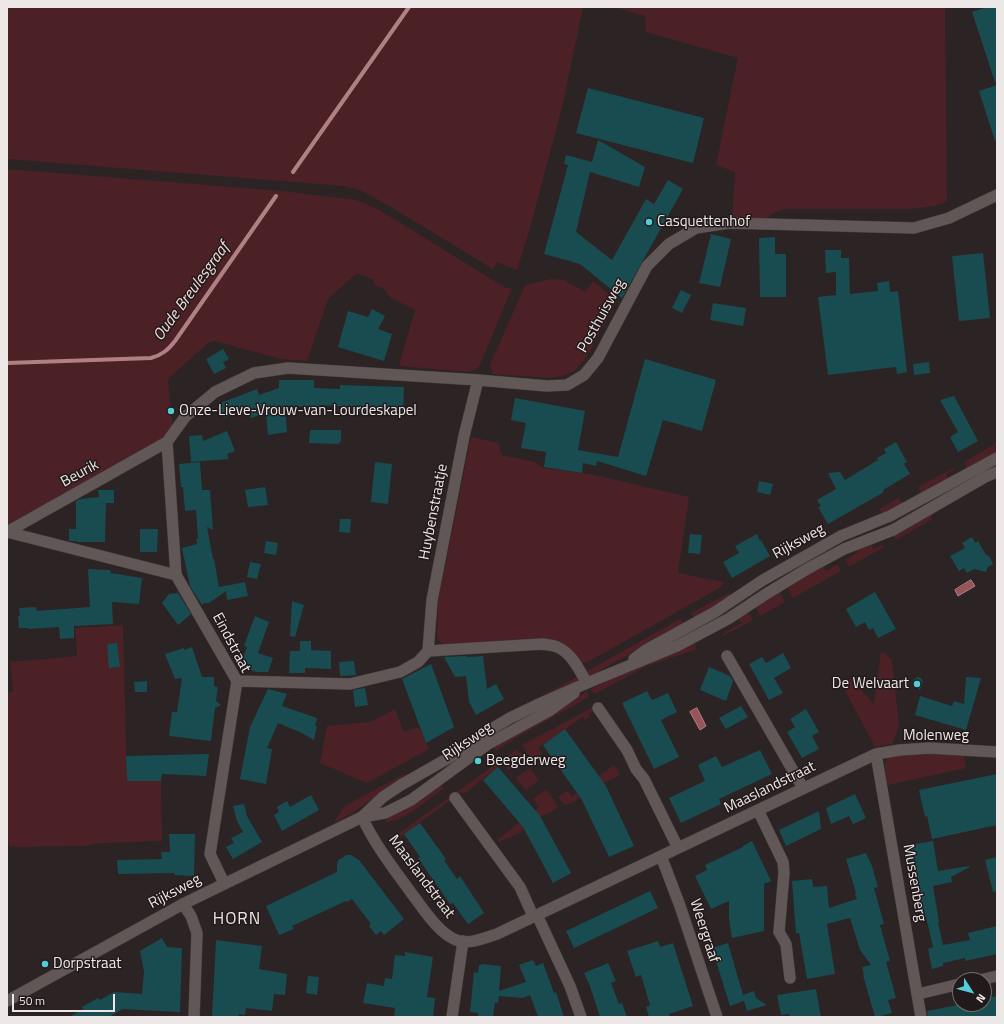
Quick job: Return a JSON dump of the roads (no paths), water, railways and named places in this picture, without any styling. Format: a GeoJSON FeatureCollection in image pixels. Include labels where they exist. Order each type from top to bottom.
{"type":"FeatureCollection","features":[{"type":"Feature","properties":{"kind":"street","name":"Posthuisweg"},"geometry":{"type":"LineString","coordinates":[[167,442],[185,417],[215,392],[254,373],[288,368],[478,380],[547,386],[567,385],[584,375],[598,358],[647,266],[669,244],[696,228],[729,223],[914,228],[949,218],[997,195]]}},
{"type":"Feature","properties":{"kind":"street","name":"Huybenstraatje"},"geometry":{"type":"LineString","coordinates":[[428,651],[432,600],[464,436],[478,380]]}},
{"type":"Feature","properties":{"kind":"street","name":"Beurik"},"geometry":{"type":"LineString","coordinates":[[7,532],[167,442]]}},
{"type":"Feature","properties":{"kind":"street","name":"Eindstraat"},"geometry":{"type":"LineString","coordinates":[[167,442],[176,575],[237,681],[210,854],[224,883]]}},
{"type":"Feature","properties":{"kind":"street","name":"Rijksweg"},"geometry":{"type":"LineString","coordinates":[[624,667],[646,650],[715,612],[763,580],[836,539],[853,530],[890,516],[997,458]]}},
{"type":"Feature","properties":{"kind":"street","name":"Rijksweg"},"geometry":{"type":"LineString","coordinates":[[362,817],[383,797],[459,752],[488,731],[539,704],[677,646],[728,619],[766,594],[844,549],[893,530],[985,477],[997,472]]}},
{"type":"Feature","properties":{"kind":"street","name":"Beurik"},"geometry":{"type":"LineString","coordinates":[[7,532],[176,575]]}},
{"type":"Feature","properties":{"kind":"street"},"geometry":{"type":"LineString","coordinates":[[237,681],[350,684],[400,672],[418,662],[428,651],[542,644],[558,647],[570,657],[577,664],[587,683]]}},
{"type":"Feature","properties":{"kind":"street"},"geometry":{"type":"LineString","coordinates":[[727,656],[803,788]]}},
{"type":"Feature","properties":{"kind":"street","name":"Rijksweg"},"geometry":{"type":"LineString","coordinates":[[7,1001],[224,883],[362,817],[385,813],[411,800],[488,744],[549,712],[587,683]]}},
{"type":"Feature","properties":{"kind":"street"},"geometry":{"type":"LineString","coordinates":[[598,708],[627,750],[636,769],[644,779],[678,848]]}},
{"type":"Feature","properties":{"kind":"street","name":"Molenweg"},"geometry":{"type":"LineString","coordinates":[[876,754],[900,750],[929,748],[997,752]]}},
{"type":"Feature","properties":{"kind":"street","name":"Maaslandstraat"},"geometry":{"type":"LineString","coordinates":[[362,817],[369,833],[426,913],[447,935],[455,940],[474,941],[497,934],[876,754]]}},
{"type":"Feature","properties":{"kind":"street","name":"Mussenberg"},"geometry":{"type":"LineString","coordinates":[[876,754],[922,1017]]}},
{"type":"Feature","properties":{"kind":"street"},"geometry":{"type":"LineString","coordinates":[[455,798],[520,888],[570,986],[581,1017]]}},
{"type":"Feature","properties":{"kind":"street"},"geometry":{"type":"LineString","coordinates":[[758,810],[783,862],[784,878],[779,932],[786,944],[790,978]]}},
{"type":"Feature","properties":{"kind":"street","name":"Weergraaf"},"geometry":{"type":"LineString","coordinates":[[662,856],[717,1017]]}},
{"type":"Feature","properties":{"kind":"street"},"geometry":{"type":"LineString","coordinates":[[183,904],[191,916],[197,933],[194,1017]]}},
{"type":"Feature","properties":{"kind":"street"},"geometry":{"type":"LineString","coordinates":[[452,1017],[463,941]]}},
{"type":"Feature","properties":{"kind":"street"},"geometry":{"type":"LineString","coordinates":[[918,994],[952,986]]}},
{"type":"Feature","properties":{"kind":"waterway","name":"Oude Breulesgraaf"},"geometry":{"type":"LineString","coordinates":[[293,172],[409,7]]}},
{"type":"Feature","properties":{"kind":"waterway","name":"Oude Breulesgraaf"},"geometry":{"type":"LineString","coordinates":[[7,363],[151,358],[162,354],[175,341],[276,196]]}},
{"type":"Feature","properties":{"kind":"place","name":"Casquettenhof"},"geometry":{"type":"Point","coordinates":[649,222]}},
{"type":"Feature","properties":{"kind":"place","name":"Onze-Lieve-Vrouw-van-Lourdeskapel"},"geometry":{"type":"Point","coordinates":[171,411]}},
{"type":"Feature","properties":{"kind":"place","name":"De Welvaart"},"geometry":{"type":"Point","coordinates":[917,684]}},
{"type":"Feature","properties":{"kind":"place","name":"Beegderweg"},"geometry":{"type":"Point","coordinates":[478,761]}},
{"type":"Feature","properties":{"kind":"place","name":"Dorpstraat"},"geometry":{"type":"Point","coordinates":[45,964]}},
{"type":"Feature","properties":{"kind":"district","name":"HORN"},"geometry":{"type":"Point","coordinates":[237,920]}}]}
